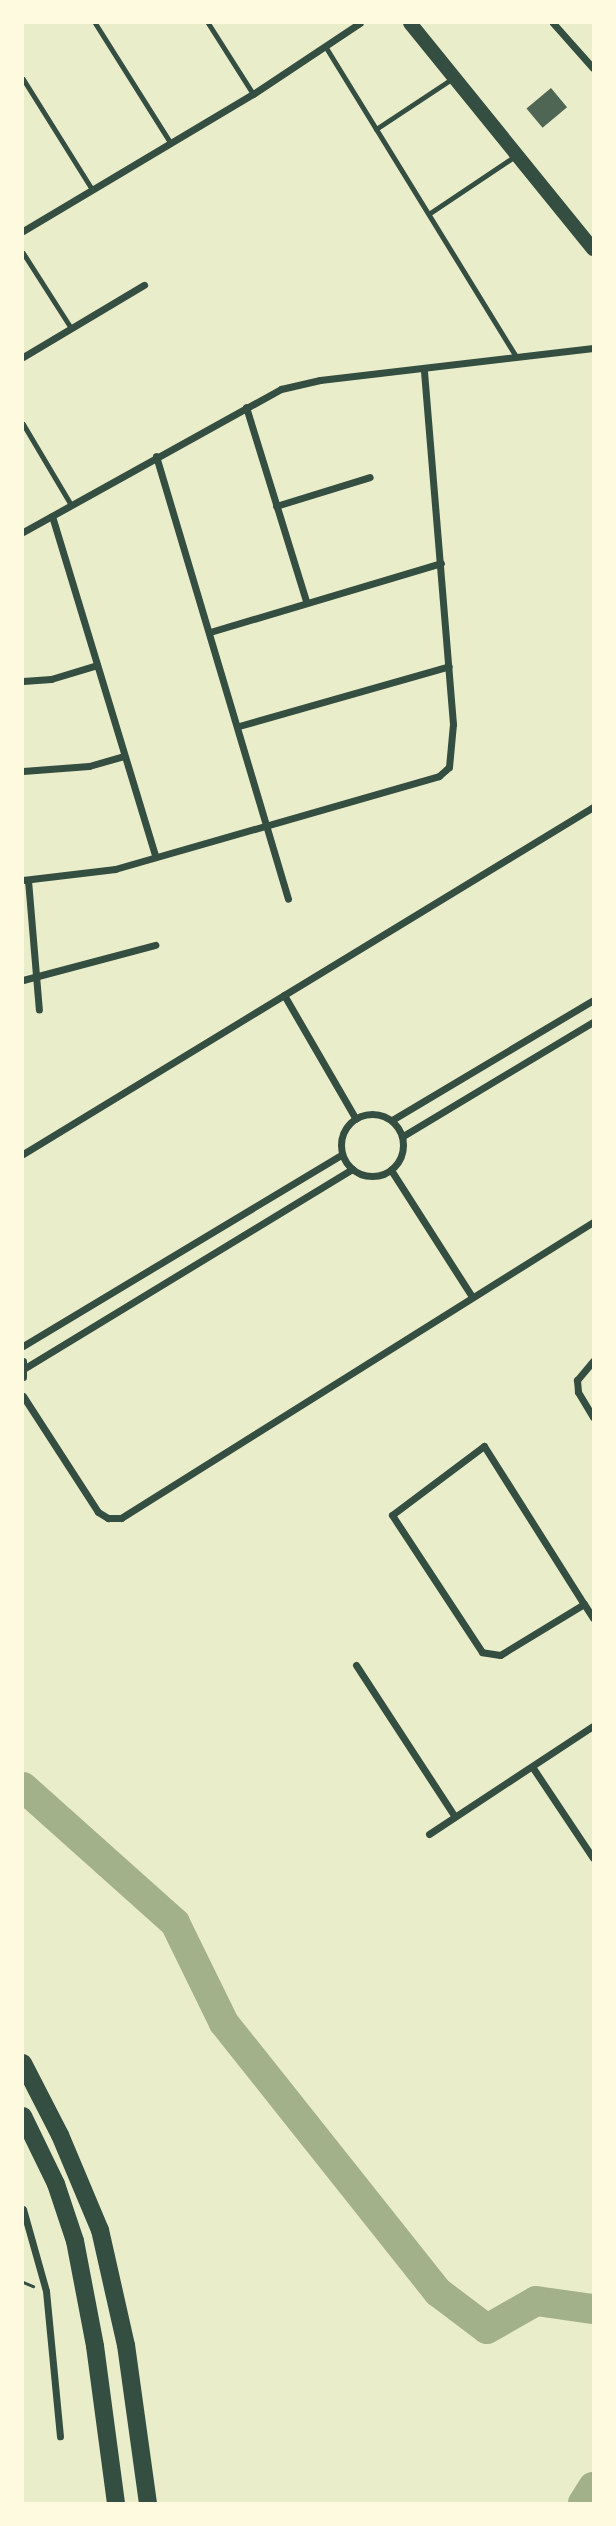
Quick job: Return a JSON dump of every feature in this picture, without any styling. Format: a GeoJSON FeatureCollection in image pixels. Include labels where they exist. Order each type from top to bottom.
{"type":"FeatureCollection","features":[{"type":"Feature","properties":{"kind":"highway"},"geometry":{"type":"LineString","coordinates":[[23,2063],[60,2135],[100,2230],[126,2345],[148,2503]]}},
{"type":"Feature","properties":{"kind":"highway"},"geometry":{"type":"LineString","coordinates":[[23,2116],[56,2184],[75,2241],[95,2346],[116,2503]]}},
{"type":"Feature","properties":{"kind":"main road"},"geometry":{"type":"LineString","coordinates":[[410,23],[593,249]]}},
{"type":"Feature","properties":{"kind":"street"},"geometry":{"type":"LineString","coordinates":[[23,230],[253,94],[360,23]]}},
{"type":"Feature","properties":{"kind":"street"},"geometry":{"type":"LineString","coordinates":[[553,23],[593,68]]}},
{"type":"Feature","properties":{"kind":"street"},"geometry":{"type":"LineString","coordinates":[[23,357],[144,285]]}},
{"type":"Feature","properties":{"kind":"street"},"geometry":{"type":"LineString","coordinates":[[23,532],[70,503],[281,389],[320,380],[424,370],[593,348]]}},
{"type":"Feature","properties":{"kind":"street"},"geometry":{"type":"LineString","coordinates":[[39,1010],[26,880],[116,869],[439,776],[449,767],[453,724],[424,370]]}},
{"type":"Feature","properties":{"kind":"street"},"geometry":{"type":"LineString","coordinates":[[246,407],[306,601]]}},
{"type":"Feature","properties":{"kind":"street"},"geometry":{"type":"LineString","coordinates":[[156,456],[239,726],[288,899]]}},
{"type":"Feature","properties":{"kind":"street"},"geometry":{"type":"LineString","coordinates":[[276,506],[370,477]]}},
{"type":"Feature","properties":{"kind":"street"},"geometry":{"type":"LineString","coordinates":[[52,516],[155,856]]}},
{"type":"Feature","properties":{"kind":"street"},"geometry":{"type":"LineString","coordinates":[[210,632],[306,601],[441,563]]}},
{"type":"Feature","properties":{"kind":"street"},"geometry":{"type":"LineString","coordinates":[[23,681],[51,679],[97,665]]}},
{"type":"Feature","properties":{"kind":"street"},"geometry":{"type":"LineString","coordinates":[[239,726],[449,666]]}},
{"type":"Feature","properties":{"kind":"street"},"geometry":{"type":"LineString","coordinates":[[23,771],[89,766],[123,756]]}},
{"type":"Feature","properties":{"kind":"street"},"geometry":{"type":"LineString","coordinates":[[23,1154],[593,807]]}},
{"type":"Feature","properties":{"kind":"street"},"geometry":{"type":"LineString","coordinates":[[23,979],[35,979],[155,945]]}},
{"type":"Feature","properties":{"kind":"street"},"geometry":{"type":"LineString","coordinates":[[284,995],[356,1119]]}},
{"type":"Feature","properties":{"kind":"street"},"geometry":{"type":"LineString","coordinates":[[391,1120],[593,1000]]}},
{"type":"Feature","properties":{"kind":"street"},"geometry":{"type":"LineString","coordinates":[[403,1136],[593,1022]]}},
{"type":"Feature","properties":{"kind":"street"},"geometry":{"type":"LineString","coordinates":[[367,1114],[391,1120],[403,1136],[404,1149],[391,1170],[365,1176],[352,1169],[342,1153],[346,1128],[367,1114]]}},
{"type":"Feature","properties":{"kind":"street"},"geometry":{"type":"LineString","coordinates":[[23,1346],[342,1153]]}},
{"type":"Feature","properties":{"kind":"street"},"geometry":{"type":"LineString","coordinates":[[23,1377],[24,1364],[352,1169]]}},
{"type":"Feature","properties":{"kind":"street"},"geometry":{"type":"LineString","coordinates":[[391,1170],[471,1295]]}},
{"type":"Feature","properties":{"kind":"street"},"geometry":{"type":"LineString","coordinates":[[23,1396],[98,1512],[108,1518],[121,1518],[471,1295],[593,1222]]}},
{"type":"Feature","properties":{"kind":"street"},"geometry":{"type":"LineString","coordinates":[[593,1361],[577,1380],[578,1392],[593,1417]]}},
{"type":"Feature","properties":{"kind":"street"},"geometry":{"type":"LineString","coordinates":[[584,1604],[500,1655],[482,1652],[392,1515],[484,1446],[593,1618]]}},
{"type":"Feature","properties":{"kind":"street"},"geometry":{"type":"LineString","coordinates":[[356,1665],[455,1817]]}},
{"type":"Feature","properties":{"kind":"street"},"geometry":{"type":"LineString","coordinates":[[429,1834],[593,1726]]}},
{"type":"Feature","properties":{"kind":"street"},"geometry":{"type":"LineString","coordinates":[[533,1768],[593,1858]]}},
{"type":"Feature","properties":{"kind":"street"},"geometry":{"type":"LineString","coordinates":[[23,2209],[46,2291],[60,2436]]}},
{"type":"Feature","properties":{"kind":"lane"},"geometry":{"type":"LineString","coordinates":[[95,23],[170,142]]}},
{"type":"Feature","properties":{"kind":"lane"},"geometry":{"type":"LineString","coordinates":[[208,23],[253,94]]}},
{"type":"Feature","properties":{"kind":"lane"},"geometry":{"type":"LineString","coordinates":[[325,46],[430,213],[516,358]]}},
{"type":"Feature","properties":{"kind":"lane"},"geometry":{"type":"LineString","coordinates":[[376,129],[453,78]]}},
{"type":"Feature","properties":{"kind":"lane"},"geometry":{"type":"LineString","coordinates":[[23,79],[91,188]]}},
{"type":"Feature","properties":{"kind":"lane"},"geometry":{"type":"LineString","coordinates":[[430,213],[515,156]]}},
{"type":"Feature","properties":{"kind":"lane"},"geometry":{"type":"LineString","coordinates":[[23,253],[71,328]]}},
{"type":"Feature","properties":{"kind":"lane"},"geometry":{"type":"LineString","coordinates":[[23,424],[70,503]]}},
{"type":"Feature","properties":{"kind":"building"},"geometry":{"type":"Polygon","coordinates":[[[551,88],[567,107],[543,128],[526,109],[551,88]]]}},
{"type":"Feature","properties":{"kind":"waterway"},"geometry":{"type":"LineString","coordinates":[[23,1787],[175,1923],[224,2023],[438,2292],[487,2329],[536,2301],[593,2309]]}},
{"type":"Feature","properties":{"kind":"waterway"},"geometry":{"type":"LineString","coordinates":[[583,2503],[593,2487]]}}]}
